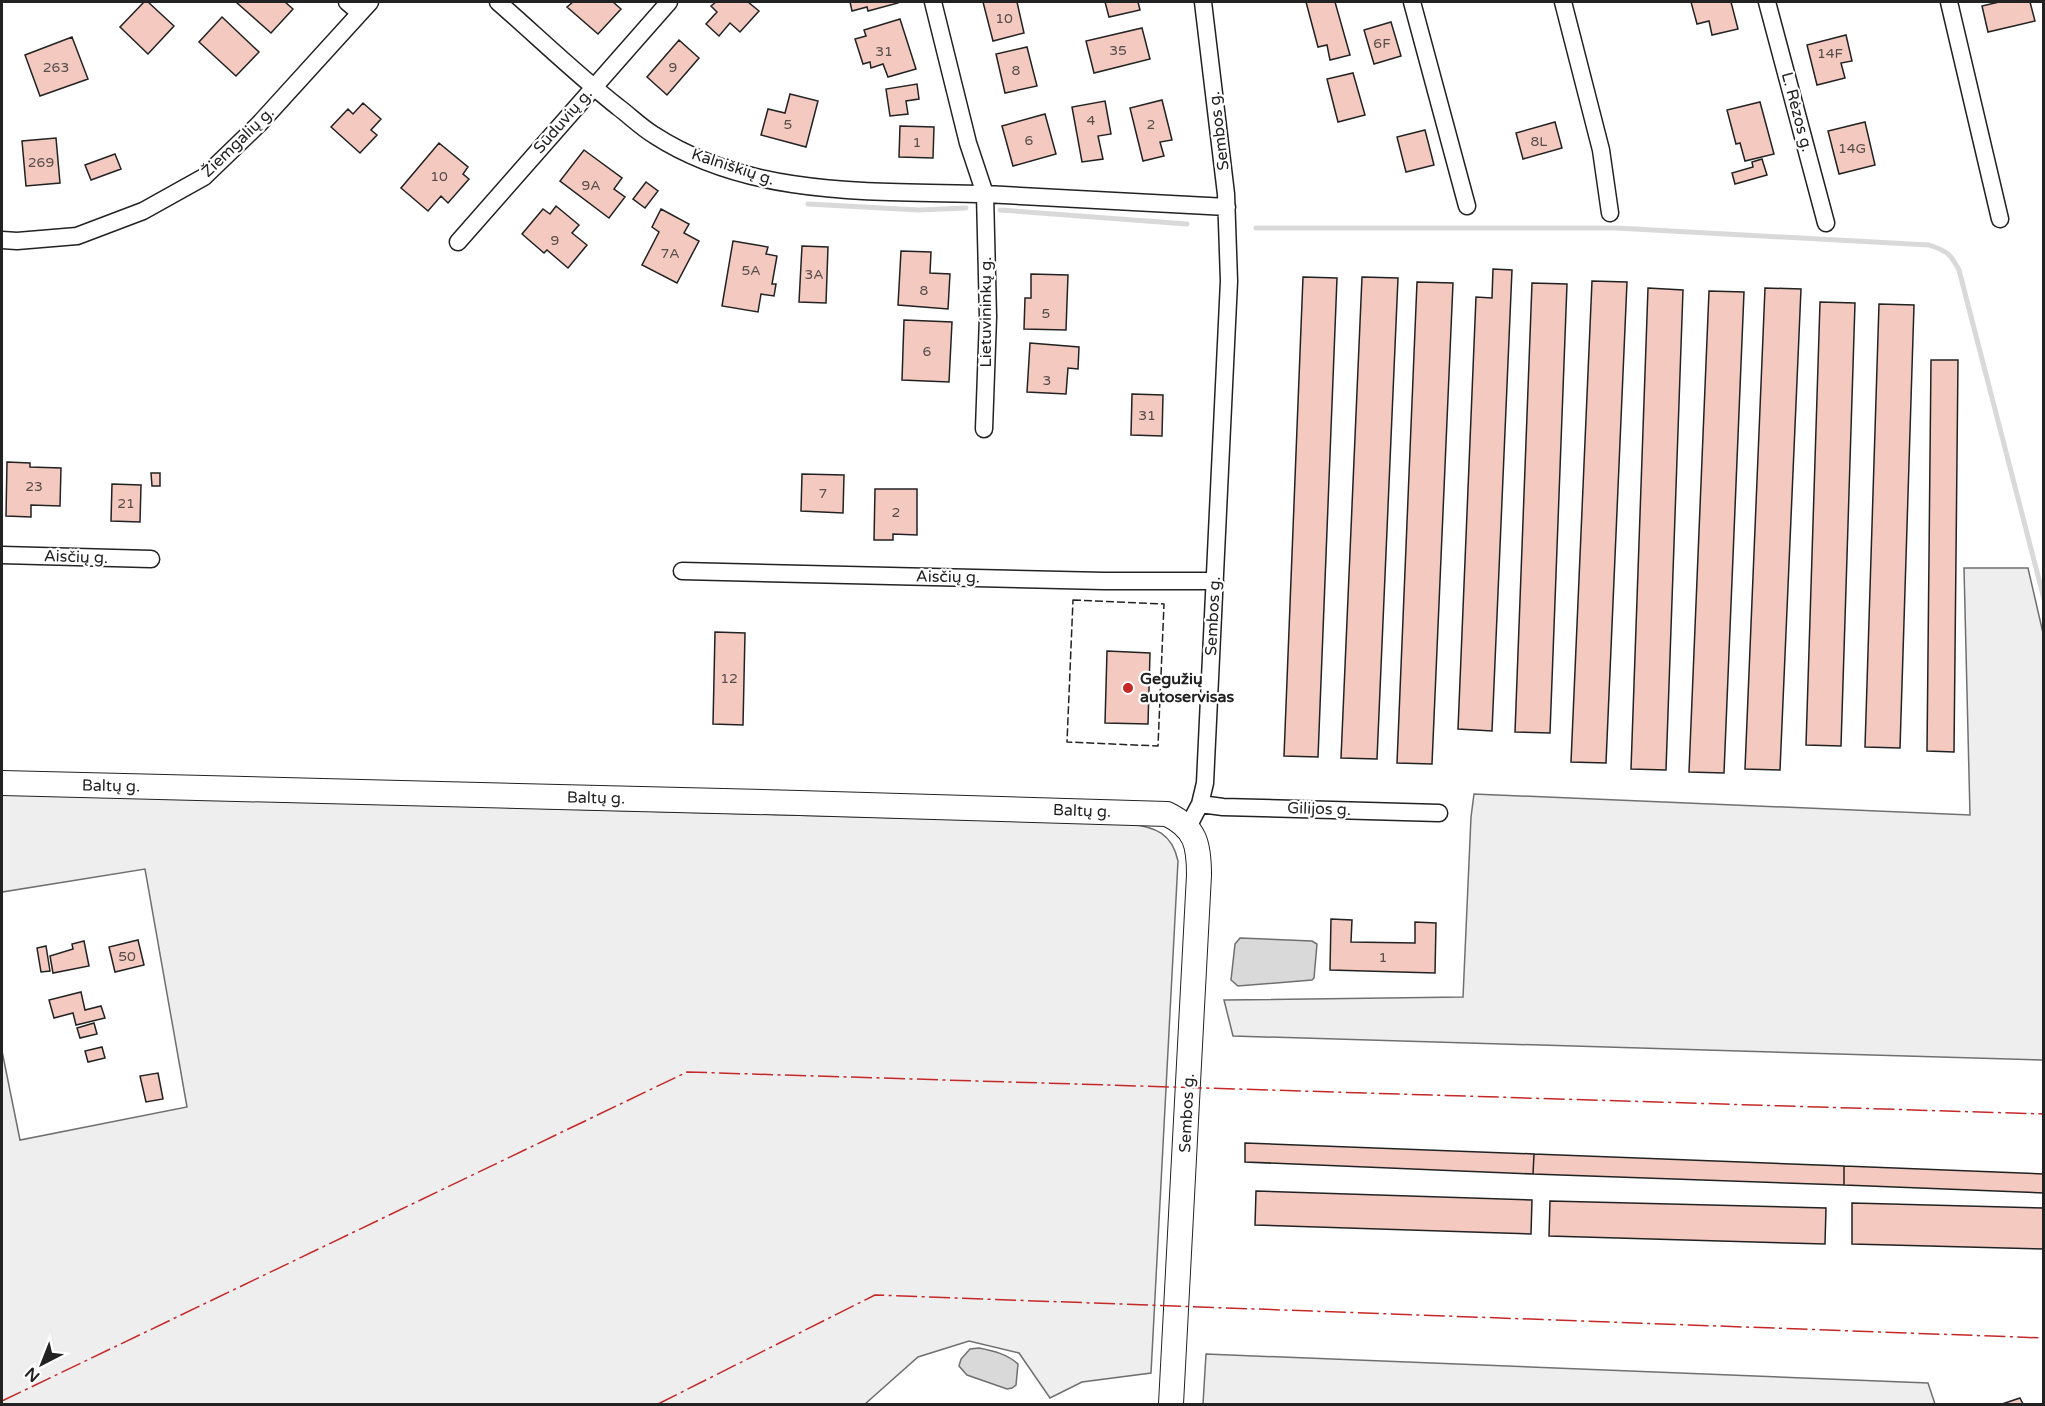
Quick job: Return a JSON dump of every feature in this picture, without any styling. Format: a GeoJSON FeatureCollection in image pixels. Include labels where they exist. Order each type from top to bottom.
{"type":"FeatureCollection","features":[{"type":"Feature","properties":{"kind":"main road","name":"Baltų g."},"geometry":{"type":"LineString","coordinates":[[2,783],[1167,814],[1188,826]]}},
{"type":"Feature","properties":{"kind":"main road","name":"Sembos g."},"geometry":{"type":"LineString","coordinates":[[1171,1404],[1199,855],[1188,826]]}},
{"type":"Feature","properties":{"kind":"street"},"geometry":{"type":"LineString","coordinates":[[347,2],[365,7]]}},
{"type":"Feature","properties":{"kind":"street","name":"Kalniškių g."},"geometry":{"type":"LineString","coordinates":[[498,2],[593,87],[653,135],[700,160],[762,180],[840,190],[985,194],[1227,207]]}},
{"type":"Feature","properties":{"kind":"street","name":"Sūduvių g."},"geometry":{"type":"LineString","coordinates":[[458,242],[669,2]]}},
{"type":"Feature","properties":{"kind":"street"},"geometry":{"type":"LineString","coordinates":[[933,2],[968,143],[985,194]]}},
{"type":"Feature","properties":{"kind":"street","name":"Sembos g."},"geometry":{"type":"LineString","coordinates":[[1188,826],[1200,804],[1206,783],[1229,281],[1227,207],[1203,2]]}},
{"type":"Feature","properties":{"kind":"street"},"geometry":{"type":"LineString","coordinates":[[1412,2],[1467,206]]}},
{"type":"Feature","properties":{"kind":"street"},"geometry":{"type":"LineString","coordinates":[[1563,2],[1601,150],[1610,213]]}},
{"type":"Feature","properties":{"kind":"street","name":"L. Rėzos g."},"geometry":{"type":"LineString","coordinates":[[1767,2],[1826,223]]}},
{"type":"Feature","properties":{"kind":"street"},"geometry":{"type":"LineString","coordinates":[[1949,2],[2000,219]]}},
{"type":"Feature","properties":{"kind":"street","name":"Žiemgalių g."},"geometry":{"type":"LineString","coordinates":[[2,240],[77,236],[143,211],[204,177],[259,124],[365,7]]}},
{"type":"Feature","properties":{"kind":"street","name":"Lietuvininkų g."},"geometry":{"type":"LineString","coordinates":[[984,429],[988,317],[985,194]]}},
{"type":"Feature","properties":{"kind":"street","name":"Aisčių g."},"geometry":{"type":"LineString","coordinates":[[2,555],[151,559]]}},
{"type":"Feature","properties":{"kind":"street","name":"Aisčių g."},"geometry":{"type":"LineString","coordinates":[[682,571],[1104,581],[1215,581]]}},
{"type":"Feature","properties":{"kind":"street","name":"Gilijos g."},"geometry":{"type":"LineString","coordinates":[[1200,804],[1223,807],[1438,813]]}},
{"type":"Feature","properties":{"kind":"shaded area"},"geometry":{"type":"Polygon","coordinates":[[[1964,568],[2028,568],[2043,633],[2043,1060],[1233,1036],[1224,1000],[1463,997],[1474,794],[1970,815],[1964,568]]]}},
{"type":"Feature","properties":{"kind":"shaded area"},"geometry":{"type":"Polygon","coordinates":[[[2,794],[1130,824],[1147,827],[1161,833],[1171,844],[1178,861],[1151,1373],[1082,1382],[1050,1398],[1019,1353],[969,1341],[918,1357],[865,1404],[2,1404],[2,1051],[20,1140],[187,1107],[145,869],[2,892],[2,794]]]}},
{"type":"Feature","properties":{"kind":"shaded area"},"geometry":{"type":"Polygon","coordinates":[[[1240,938],[1312,941],[1317,944],[1314,978],[1238,986],[1231,980],[1235,944],[1240,938]]]}},
{"type":"Feature","properties":{"kind":"shaded area"},"geometry":{"type":"Polygon","coordinates":[[[979,1348],[1005,1355],[1018,1364],[1016,1385],[1007,1389],[967,1375],[959,1366],[961,1359],[970,1349],[979,1348]]]}},
{"type":"Feature","properties":{"kind":"shaded area"},"geometry":{"type":"Polygon","coordinates":[[[1206,1354],[1928,1383],[1935,1404],[1203,1404],[1206,1354]]]}},
{"type":"Feature","properties":{"kind":"building"},"geometry":{"type":"Polygon","coordinates":[[[144,2],[148,2],[174,26],[148,54],[120,27],[144,2]]]}},
{"type":"Feature","properties":{"kind":"building"},"geometry":{"type":"Polygon","coordinates":[[[236,2],[285,2],[293,9],[271,33],[236,2]]]}},
{"type":"Feature","properties":{"kind":"building"},"geometry":{"type":"Polygon","coordinates":[[[573,2],[613,2],[621,9],[598,34],[567,7],[573,2]]]}},
{"type":"Feature","properties":{"kind":"building"},"geometry":{"type":"Polygon","coordinates":[[[716,2],[748,2],[759,11],[740,32],[730,23],[719,36],[706,24],[717,12],[711,6],[716,2]]]}},
{"type":"Feature","properties":{"kind":"building"},"geometry":{"type":"Polygon","coordinates":[[[850,2],[898,3],[868,11],[867,7],[852,11],[850,2]]]}},
{"type":"Feature","properties":{"kind":"building"},"geometry":{"type":"Polygon","coordinates":[[[983,2],[1017,2],[1024,33],[993,41],[983,2]]]}},
{"type":"Feature","properties":{"kind":"building"},"geometry":{"type":"Polygon","coordinates":[[[1105,2],[1138,2],[1140,10],[1109,17],[1105,2]]]}},
{"type":"Feature","properties":{"kind":"building"},"geometry":{"type":"Polygon","coordinates":[[[1306,2],[1335,2],[1350,55],[1330,60],[1327,45],[1318,47],[1306,2]]]}},
{"type":"Feature","properties":{"kind":"building"},"geometry":{"type":"Polygon","coordinates":[[[1691,2],[1731,2],[1738,29],[1712,35],[1709,21],[1697,24],[1691,2]]]}},
{"type":"Feature","properties":{"kind":"building"},"geometry":{"type":"Polygon","coordinates":[[[1999,2],[2030,2],[2035,21],[1988,32],[1982,6],[1999,2]]]}},
{"type":"Feature","properties":{"kind":"building"},"geometry":{"type":"Polygon","coordinates":[[[222,17],[259,52],[236,76],[199,42],[222,17]]]}},
{"type":"Feature","properties":{"kind":"building"},"geometry":{"type":"Polygon","coordinates":[[[900,19],[916,69],[888,77],[883,64],[871,68],[870,62],[863,64],[855,39],[866,36],[864,30],[900,19]]]}},
{"type":"Feature","properties":{"kind":"building"},"geometry":{"type":"Polygon","coordinates":[[[1391,22],[1401,56],[1374,64],[1364,30],[1391,22]]]}},
{"type":"Feature","properties":{"kind":"building"},"geometry":{"type":"Polygon","coordinates":[[[1142,28],[1150,59],[1094,73],[1086,41],[1142,28]]]}},
{"type":"Feature","properties":{"kind":"building"},"geometry":{"type":"Polygon","coordinates":[[[1846,35],[1852,61],[1841,63],[1845,78],[1817,85],[1807,45],[1846,35]]]}},
{"type":"Feature","properties":{"kind":"building"},"geometry":{"type":"Polygon","coordinates":[[[72,37],[88,79],[40,96],[25,55],[72,37]]]}},
{"type":"Feature","properties":{"kind":"building"},"geometry":{"type":"Polygon","coordinates":[[[679,40],[699,58],[667,95],[647,77],[679,40]]]}},
{"type":"Feature","properties":{"kind":"building"},"geometry":{"type":"Polygon","coordinates":[[[1027,47],[1037,86],[1005,93],[996,54],[1027,47]]]}},
{"type":"Feature","properties":{"kind":"building"},"geometry":{"type":"Polygon","coordinates":[[[1353,73],[1365,115],[1338,122],[1327,79],[1353,73]]]}},
{"type":"Feature","properties":{"kind":"building"},"geometry":{"type":"Polygon","coordinates":[[[917,84],[919,99],[906,101],[908,114],[890,116],[886,89],[917,84]]]}},
{"type":"Feature","properties":{"kind":"building"},"geometry":{"type":"Polygon","coordinates":[[[790,94],[818,101],[806,147],[761,135],[768,109],[785,113],[790,94]]]}},
{"type":"Feature","properties":{"kind":"building"},"geometry":{"type":"Polygon","coordinates":[[[1162,100],[1172,140],[1160,142],[1164,156],[1143,161],[1130,108],[1162,100]]]}},
{"type":"Feature","properties":{"kind":"building"},"geometry":{"type":"Polygon","coordinates":[[[1105,101],[1111,134],[1098,136],[1103,159],[1082,162],[1072,107],[1105,101]]]}},
{"type":"Feature","properties":{"kind":"building"},"geometry":{"type":"Polygon","coordinates":[[[1760,102],[1774,154],[1745,161],[1740,143],[1736,144],[1727,110],[1760,102]]]}},
{"type":"Feature","properties":{"kind":"building"},"geometry":{"type":"Polygon","coordinates":[[[363,103],[381,119],[371,130],[377,135],[360,153],[331,127],[348,109],[353,114],[363,103]]]}},
{"type":"Feature","properties":{"kind":"building"},"geometry":{"type":"Polygon","coordinates":[[[1045,114],[1056,154],[1013,166],[1002,126],[1045,114]]]}},
{"type":"Feature","properties":{"kind":"building"},"geometry":{"type":"Polygon","coordinates":[[[1555,122],[1562,148],[1523,159],[1516,133],[1555,122]]]}},
{"type":"Feature","properties":{"kind":"building"},"geometry":{"type":"Polygon","coordinates":[[[1865,122],[1875,165],[1839,174],[1828,131],[1865,122]]]}},
{"type":"Feature","properties":{"kind":"building"},"geometry":{"type":"Polygon","coordinates":[[[900,126],[934,127],[933,158],[899,157],[900,126]]]}},
{"type":"Feature","properties":{"kind":"building"},"geometry":{"type":"Polygon","coordinates":[[[1425,130],[1434,165],[1406,172],[1397,137],[1425,130]]]}},
{"type":"Feature","properties":{"kind":"building"},"geometry":{"type":"Polygon","coordinates":[[[56,138],[60,183],[26,186],[22,141],[56,138]]]}},
{"type":"Feature","properties":{"kind":"building"},"geometry":{"type":"Polygon","coordinates":[[[439,143],[468,167],[463,174],[469,179],[448,203],[441,196],[428,211],[401,188],[439,143]]]}},
{"type":"Feature","properties":{"kind":"building"},"geometry":{"type":"Polygon","coordinates":[[[584,150],[622,178],[614,189],[625,197],[609,218],[560,181],[584,150]]]}},
{"type":"Feature","properties":{"kind":"building"},"geometry":{"type":"Polygon","coordinates":[[[115,154],[121,169],[91,180],[85,165],[115,154]]]}},
{"type":"Feature","properties":{"kind":"building"},"geometry":{"type":"Polygon","coordinates":[[[1762,159],[1767,175],[1735,184],[1732,173],[1753,167],[1752,162],[1762,159]]]}},
{"type":"Feature","properties":{"kind":"building"},"geometry":{"type":"Polygon","coordinates":[[[646,182],[658,191],[645,208],[633,199],[646,182]]]}},
{"type":"Feature","properties":{"kind":"building"},"geometry":{"type":"Polygon","coordinates":[[[556,206],[579,225],[572,233],[587,245],[568,268],[547,250],[544,253],[522,234],[543,209],[550,214],[556,206]]]}},
{"type":"Feature","properties":{"kind":"building"},"geometry":{"type":"Polygon","coordinates":[[[661,209],[689,224],[684,233],[699,241],[677,283],[642,265],[659,232],[652,227],[661,209]]]}},
{"type":"Feature","properties":{"kind":"building"},"geometry":{"type":"Polygon","coordinates":[[[733,241],[768,247],[766,254],[777,256],[772,284],[776,284],[774,296],[761,294],[758,312],[722,306],[733,241]]]}},
{"type":"Feature","properties":{"kind":"building"},"geometry":{"type":"Polygon","coordinates":[[[802,246],[828,247],[826,303],[799,302],[802,246]]]}},
{"type":"Feature","properties":{"kind":"building"},"geometry":{"type":"Polygon","coordinates":[[[901,251],[931,252],[930,273],[950,274],[948,309],[898,305],[901,251]]]}},
{"type":"Feature","properties":{"kind":"building"},"geometry":{"type":"Polygon","coordinates":[[[1493,269],[1512,270],[1492,731],[1458,729],[1476,297],[1492,298],[1493,269]]]}},
{"type":"Feature","properties":{"kind":"building"},"geometry":{"type":"Polygon","coordinates":[[[1031,274],[1068,275],[1066,330],[1024,329],[1025,298],[1031,298],[1031,274]]]}},
{"type":"Feature","properties":{"kind":"building"},"geometry":{"type":"Polygon","coordinates":[[[1303,277],[1337,278],[1318,757],[1284,756],[1303,277]]]}},
{"type":"Feature","properties":{"kind":"building"},"geometry":{"type":"Polygon","coordinates":[[[1362,277],[1398,278],[1377,759],[1341,758],[1362,277]]]}},
{"type":"Feature","properties":{"kind":"building"},"geometry":{"type":"Polygon","coordinates":[[[1592,281],[1627,282],[1606,763],[1571,762],[1592,281]]]}},
{"type":"Feature","properties":{"kind":"building"},"geometry":{"type":"Polygon","coordinates":[[[1417,282],[1453,283],[1432,764],[1397,763],[1417,282]]]}},
{"type":"Feature","properties":{"kind":"building"},"geometry":{"type":"Polygon","coordinates":[[[1532,283],[1567,284],[1550,733],[1515,732],[1532,283]]]}},
{"type":"Feature","properties":{"kind":"building"},"geometry":{"type":"Polygon","coordinates":[[[1648,288],[1683,290],[1666,770],[1631,769],[1648,288]]]}},
{"type":"Feature","properties":{"kind":"building"},"geometry":{"type":"Polygon","coordinates":[[[1765,288],[1801,289],[1780,770],[1745,769],[1765,288]]]}},
{"type":"Feature","properties":{"kind":"building"},"geometry":{"type":"Polygon","coordinates":[[[1709,291],[1744,292],[1724,773],[1689,772],[1709,291]]]}},
{"type":"Feature","properties":{"kind":"building"},"geometry":{"type":"Polygon","coordinates":[[[1820,302],[1855,303],[1841,746],[1806,745],[1820,302]]]}},
{"type":"Feature","properties":{"kind":"building"},"geometry":{"type":"Polygon","coordinates":[[[1879,304],[1914,305],[1900,748],[1865,747],[1879,304]]]}},
{"type":"Feature","properties":{"kind":"building"},"geometry":{"type":"Polygon","coordinates":[[[904,320],[952,322],[949,382],[902,380],[904,320]]]}},
{"type":"Feature","properties":{"kind":"building"},"geometry":{"type":"Polygon","coordinates":[[[1030,343],[1079,347],[1078,369],[1068,368],[1066,394],[1027,392],[1030,343]]]}},
{"type":"Feature","properties":{"kind":"building"},"geometry":{"type":"Polygon","coordinates":[[[1931,360],[1958,360],[1954,752],[1927,751],[1931,360]]]}},
{"type":"Feature","properties":{"kind":"building"},"geometry":{"type":"Polygon","coordinates":[[[1132,394],[1163,395],[1162,436],[1131,435],[1132,394]]]}},
{"type":"Feature","properties":{"kind":"building"},"geometry":{"type":"Polygon","coordinates":[[[7,462],[30,463],[30,467],[61,468],[60,506],[31,505],[31,517],[6,516],[7,462]]]}},
{"type":"Feature","properties":{"kind":"building"},"geometry":{"type":"Polygon","coordinates":[[[151,473],[160,473],[160,486],[152,486],[151,473]]]}},
{"type":"Feature","properties":{"kind":"building"},"geometry":{"type":"Polygon","coordinates":[[[802,474],[844,475],[843,513],[801,511],[802,474]]]}},
{"type":"Feature","properties":{"kind":"building"},"geometry":{"type":"Polygon","coordinates":[[[112,484],[141,485],[140,522],[111,521],[112,484]]]}},
{"type":"Feature","properties":{"kind":"building"},"geometry":{"type":"Polygon","coordinates":[[[875,489],[917,489],[917,535],[893,534],[893,540],[874,540],[875,489]]]}},
{"type":"Feature","properties":{"kind":"building"},"geometry":{"type":"Polygon","coordinates":[[[715,632],[745,633],[743,725],[713,724],[715,632]]]}},
{"type":"Feature","properties":{"kind":"building","name":"Gegužių autoservisas"},"geometry":{"type":"Polygon","coordinates":[[[1107,651],[1150,653],[1148,724],[1105,723],[1107,651]]]}},
{"type":"Feature","properties":{"kind":"building"},"geometry":{"type":"Polygon","coordinates":[[[1331,919],[1352,920],[1351,942],[1415,943],[1415,922],[1436,923],[1435,973],[1330,970],[1331,919]]]}},
{"type":"Feature","properties":{"kind":"building"},"geometry":{"type":"Polygon","coordinates":[[[138,940],[144,965],[115,972],[109,947],[138,940]]]}},
{"type":"Feature","properties":{"kind":"building"},"geometry":{"type":"Polygon","coordinates":[[[84,941],[89,966],[53,973],[50,956],[73,949],[72,944],[84,941]]]}},
{"type":"Feature","properties":{"kind":"building"},"geometry":{"type":"Polygon","coordinates":[[[46,946],[50,971],[41,972],[37,948],[46,946]]]}},
{"type":"Feature","properties":{"kind":"building"},"geometry":{"type":"Polygon","coordinates":[[[81,992],[85,1010],[101,1006],[105,1018],[76,1025],[73,1013],[54,1018],[49,1000],[81,992]]]}},
{"type":"Feature","properties":{"kind":"building"},"geometry":{"type":"Polygon","coordinates":[[[94,1023],[97,1034],[80,1038],[77,1028],[94,1023]]]}},
{"type":"Feature","properties":{"kind":"building"},"geometry":{"type":"Polygon","coordinates":[[[102,1047],[105,1058],[88,1062],[85,1051],[102,1047]]]}},
{"type":"Feature","properties":{"kind":"building"},"geometry":{"type":"Polygon","coordinates":[[[158,1073],[163,1099],[146,1102],[140,1076],[158,1073]]]}},
{"type":"Feature","properties":{"kind":"building"},"geometry":{"type":"Polygon","coordinates":[[[1245,1143],[1534,1154],[1533,1174],[1245,1162],[1245,1143]]]}},
{"type":"Feature","properties":{"kind":"building"},"geometry":{"type":"Polygon","coordinates":[[[1534,1154],[1844,1166],[1844,1185],[1533,1174],[1534,1154]]]}},
{"type":"Feature","properties":{"kind":"building"},"geometry":{"type":"Polygon","coordinates":[[[1844,1166],[2044,1174],[2044,1193],[1844,1185],[1844,1166]]]}},
{"type":"Feature","properties":{"kind":"building"},"geometry":{"type":"Polygon","coordinates":[[[1256,1191],[1532,1200],[1531,1234],[1255,1225],[1256,1191]]]}},
{"type":"Feature","properties":{"kind":"building"},"geometry":{"type":"Polygon","coordinates":[[[1550,1201],[1826,1208],[1825,1244],[1549,1236],[1550,1201]]]}},
{"type":"Feature","properties":{"kind":"building"},"geometry":{"type":"Polygon","coordinates":[[[1852,1203],[2044,1208],[2044,1249],[1852,1244],[1852,1203]]]}},
{"type":"Feature","properties":{"kind":"building"},"geometry":{"type":"Polygon","coordinates":[[[2020,1398],[2023,1404],[2002,1404],[2020,1398]]]}},
{"type":"Feature","properties":{"kind":"waterway"},"geometry":{"type":"LineString","coordinates":[[808,204],[919,210],[966,208]]}},
{"type":"Feature","properties":{"kind":"waterway"},"geometry":{"type":"LineString","coordinates":[[1000,210],[1187,224]]}},
{"type":"Feature","properties":{"kind":"waterway"},"geometry":{"type":"LineString","coordinates":[[1256,228],[1616,228],[1929,245],[1940,249],[1950,256],[1959,270],[2044,599]]}},
{"type":"Feature","properties":{"kind":"fence"},"geometry":{"type":"LineString","coordinates":[[1073,600],[1164,604],[1158,746],[1067,742],[1073,600]]}},
{"type":"Feature","properties":{"kind":"power"},"geometry":{"type":"LineString","coordinates":[[2,1401],[687,1072],[2044,1114]]}},
{"type":"Feature","properties":{"kind":"power"},"geometry":{"type":"LineString","coordinates":[[658,1404],[875,1295],[2044,1338]]}},
{"type":"Feature","properties":{"kind":"place","name":"Gegužių autoservisas"},"geometry":{"type":"Point","coordinates":[1128,688]}}]}
